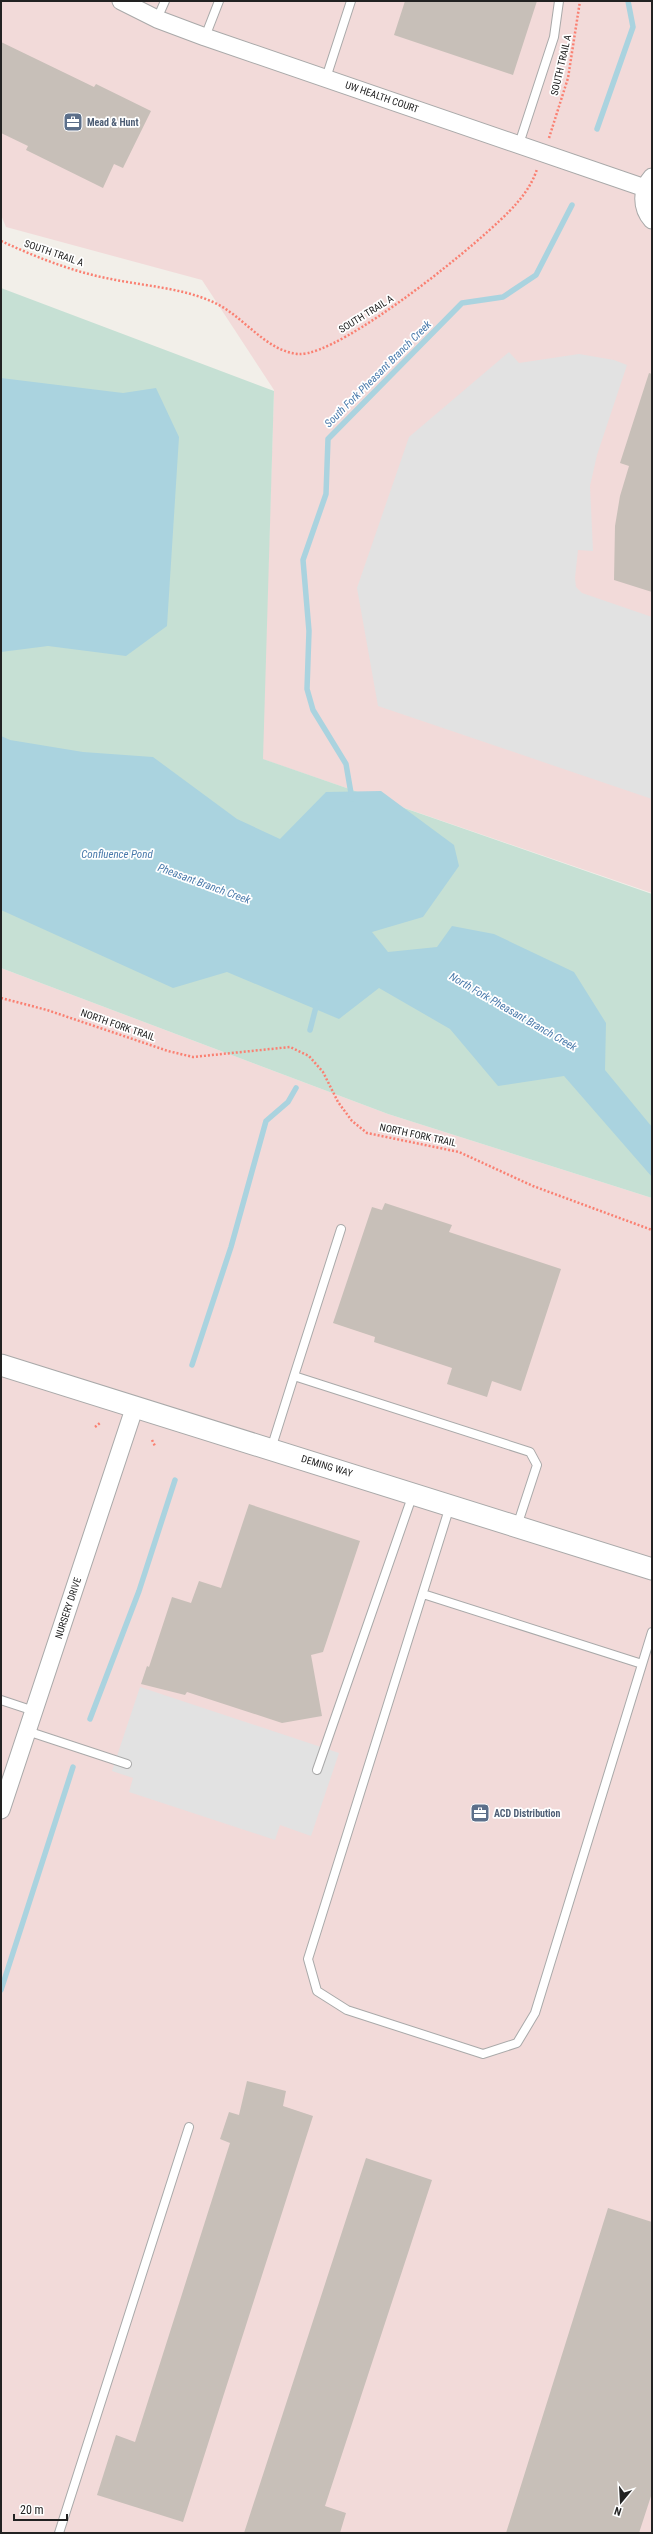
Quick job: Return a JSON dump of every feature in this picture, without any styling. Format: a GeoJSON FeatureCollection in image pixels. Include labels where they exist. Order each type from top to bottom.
{"type":"FeatureCollection","features":[{"type":"Feature","properties":{"kind":"street","name":"UW HEALTH COURT"},"geometry":{"type":"LineString","coordinates":[[121,1],[157,19],[205,37],[543,153],[649,182]]}},
{"type":"Feature","properties":{"kind":"street"},"geometry":{"type":"LineString","coordinates":[[649,182],[645,209],[652,220]]}},
{"type":"Feature","properties":{"kind":"street","name":"DEMING WAY"},"geometry":{"type":"LineString","coordinates":[[1,1365],[652,1569]]}},
{"type":"Feature","properties":{"kind":"street","name":"NURSERY DRIVE"},"geometry":{"type":"LineString","coordinates":[[1,1810],[135,1406]]}},
{"type":"Feature","properties":{"kind":"lane"},"geometry":{"type":"LineString","coordinates":[[157,19],[165,1]]}},
{"type":"Feature","properties":{"kind":"lane"},"geometry":{"type":"LineString","coordinates":[[205,37],[219,1]]}},
{"type":"Feature","properties":{"kind":"lane"},"geometry":{"type":"LineString","coordinates":[[326,78],[351,1]]}},
{"type":"Feature","properties":{"kind":"lane"},"geometry":{"type":"LineString","coordinates":[[519,144],[554,36],[559,1]]}},
{"type":"Feature","properties":{"kind":"lane"},"geometry":{"type":"LineString","coordinates":[[271,1449],[341,1228]]}},
{"type":"Feature","properties":{"kind":"lane"},"geometry":{"type":"LineString","coordinates":[[294,1376],[530,1452],[537,1465],[517,1526]]}},
{"type":"Feature","properties":{"kind":"lane"},"geometry":{"type":"LineString","coordinates":[[317,1770],[413,1493]]}},
{"type":"Feature","properties":{"kind":"lane"},"geometry":{"type":"LineString","coordinates":[[451,1505],[308,1959],[317,1991],[347,2010],[482,2054],[517,2043],[535,2013],[652,1632]]}},
{"type":"Feature","properties":{"kind":"lane"},"geometry":{"type":"LineString","coordinates":[[423,1594],[642,1664]]}},
{"type":"Feature","properties":{"kind":"lane"},"geometry":{"type":"LineString","coordinates":[[1,1700],[34,1711]]}},
{"type":"Feature","properties":{"kind":"lane"},"geometry":{"type":"LineString","coordinates":[[27,1731],[127,1764]]}},
{"type":"Feature","properties":{"kind":"lane"},"geometry":{"type":"LineString","coordinates":[[59,2533],[189,2127]]}},
{"type":"Feature","properties":{"kind":"path","name":"SOUTH TRAIL A"},"geometry":{"type":"LineString","coordinates":[[1,240],[36,257],[73,269],[214,302],[232,312],[279,348],[290,353],[302,354],[335,342],[397,304],[499,221],[529,186],[543,153],[568,78],[580,1]]}},
{"type":"Feature","properties":{"kind":"path","name":"NORTH FORK TRAIL"},"geometry":{"type":"LineString","coordinates":[[1,998],[47,1010],[168,1051],[194,1057],[290,1047],[309,1056],[323,1072],[338,1102],[352,1121],[367,1133],[459,1152],[533,1186],[652,1230]]}},
{"type":"Feature","properties":{"kind":"path"},"geometry":{"type":"LineString","coordinates":[[94,1427],[100,1423]]}},
{"type":"Feature","properties":{"kind":"path"},"geometry":{"type":"LineString","coordinates":[[152,1440],[155,1446]]}},
{"type":"Feature","properties":{"kind":"shaded area"},"geometry":{"type":"Polygon","coordinates":[[[1,1],[652,1],[652,893],[262,759],[274,390],[202,280],[6,227],[1,215],[1,1]]]}},
{"type":"Feature","properties":{"kind":"shaded area"},"geometry":{"type":"Polygon","coordinates":[[[509,352],[519,363],[579,354],[614,360],[627,365],[597,455],[590,486],[593,551],[578,550],[575,578],[576,587],[582,593],[652,617],[652,799],[378,706],[357,588],[409,437],[509,352]]]}},
{"type":"Feature","properties":{"kind":"shaded area"},"geometry":{"type":"Polygon","coordinates":[[[1,968],[388,1114],[652,1198],[652,2533],[1,2533],[1,968]]]}},
{"type":"Feature","properties":{"kind":"shaded area"},"geometry":{"type":"Polygon","coordinates":[[[140,1687],[339,1753],[311,1836],[280,1825],[275,1840],[129,1792],[133,1778],[112,1771],[140,1687]]]}},
{"type":"Feature","properties":{"kind":"green space"},"geometry":{"type":"Polygon","coordinates":[[[1,288],[274,391],[263,759],[652,894],[652,1198],[388,1114],[1,968],[1,288]]]}},
{"type":"Feature","properties":{"kind":"water"},"geometry":{"type":"Polygon","coordinates":[[[1,378],[123,393],[156,388],[179,437],[167,626],[126,656],[48,646],[1,652],[1,378]]]}},
{"type":"Feature","properties":{"kind":"water","name":"Confluence Pond"},"geometry":{"type":"Polygon","coordinates":[[[1,736],[10,740],[83,752],[153,757],[237,819],[280,839],[326,792],[381,791],[454,845],[459,866],[423,917],[372,932],[388,952],[437,947],[452,926],[494,934],[574,972],[606,1023],[605,1070],[652,1127],[652,1177],[564,1076],[498,1086],[450,1029],[379,988],[339,1019],[227,972],[173,988],[1,910],[1,736]]]}},
{"type":"Feature","properties":{"kind":"building"},"geometry":{"type":"Polygon","coordinates":[[[405,1],[537,1],[513,75],[394,35],[405,1]]]}},
{"type":"Feature","properties":{"kind":"building","name":"Mead & Hunt"},"geometry":{"type":"Polygon","coordinates":[[[1,42],[94,87],[96,84],[151,111],[123,168],[114,164],[103,188],[26,150],[28,146],[1,133],[1,42]]]}},
{"type":"Feature","properties":{"kind":"building"},"geometry":{"type":"Polygon","coordinates":[[[649,373],[652,374],[652,592],[614,580],[615,526],[620,496],[629,466],[620,463],[649,373]]]}},
{"type":"Feature","properties":{"kind":"building"},"geometry":{"type":"Polygon","coordinates":[[[385,1203],[452,1225],[449,1232],[561,1269],[521,1391],[492,1381],[487,1397],[447,1384],[452,1368],[374,1342],[375,1337],[333,1323],[372,1207],[382,1210],[385,1203]]]}},
{"type":"Feature","properties":{"kind":"building"},"geometry":{"type":"Polygon","coordinates":[[[249,1504],[360,1541],[323,1652],[311,1655],[322,1716],[282,1723],[187,1692],[185,1695],[141,1684],[147,1666],[149,1667],[172,1597],[191,1603],[199,1581],[221,1588],[249,1504]]]}},
{"type":"Feature","properties":{"kind":"building"},"geometry":{"type":"Polygon","coordinates":[[[247,2081],[286,2091],[283,2106],[313,2116],[183,2522],[97,2495],[116,2435],[135,2442],[230,2143],[220,2139],[229,2112],[239,2115],[247,2081]]]}},
{"type":"Feature","properties":{"kind":"building"},"geometry":{"type":"Polygon","coordinates":[[[366,2158],[432,2180],[325,2506],[346,2513],[340,2533],[244,2533],[366,2158]]]}},
{"type":"Feature","properties":{"kind":"building"},"geometry":{"type":"Polygon","coordinates":[[[608,2208],[652,2222],[652,2493],[639,2533],[506,2533],[608,2208]]]}},
{"type":"Feature","properties":{"kind":"waterway","name":"South Fork Pheasant Branch Creek"},"geometry":{"type":"LineString","coordinates":[[597,129],[633,27],[628,1]]}},
{"type":"Feature","properties":{"kind":"waterway","name":"South Fork Pheasant Branch Creek"},"geometry":{"type":"LineString","coordinates":[[352,799],[346,764],[313,710],[307,689],[309,631],[303,560],[326,494],[328,439],[462,303],[503,297],[536,275],[572,205]]}},
{"type":"Feature","properties":{"kind":"waterway"},"geometry":{"type":"LineString","coordinates":[[310,1030],[317,1003]]}},
{"type":"Feature","properties":{"kind":"waterway"},"geometry":{"type":"LineString","coordinates":[[192,1365],[231,1247],[266,1121],[288,1102],[296,1088]]}},
{"type":"Feature","properties":{"kind":"waterway"},"geometry":{"type":"LineString","coordinates":[[90,1719],[139,1591],[175,1480]]}},
{"type":"Feature","properties":{"kind":"waterway"},"geometry":{"type":"LineString","coordinates":[[1,1990],[73,1767]]}},
{"type":"Feature","properties":{"kind":"place","name":"Mead & Hunt"},"geometry":{"type":"Point","coordinates":[73,122]}},
{"type":"Feature","properties":{"kind":"place","name":"ACD Distribution"},"geometry":{"type":"Point","coordinates":[480,1813]}},
{"type":"Feature","properties":{"kind":"water label","name":"Pheasant Branch Creek"},"geometry":{"type":"Point","coordinates":[204,884]}},
{"type":"Feature","properties":{"kind":"water label","name":"North Fork Pheasant Branch Creek"},"geometry":{"type":"Point","coordinates":[513,1012]}}]}
